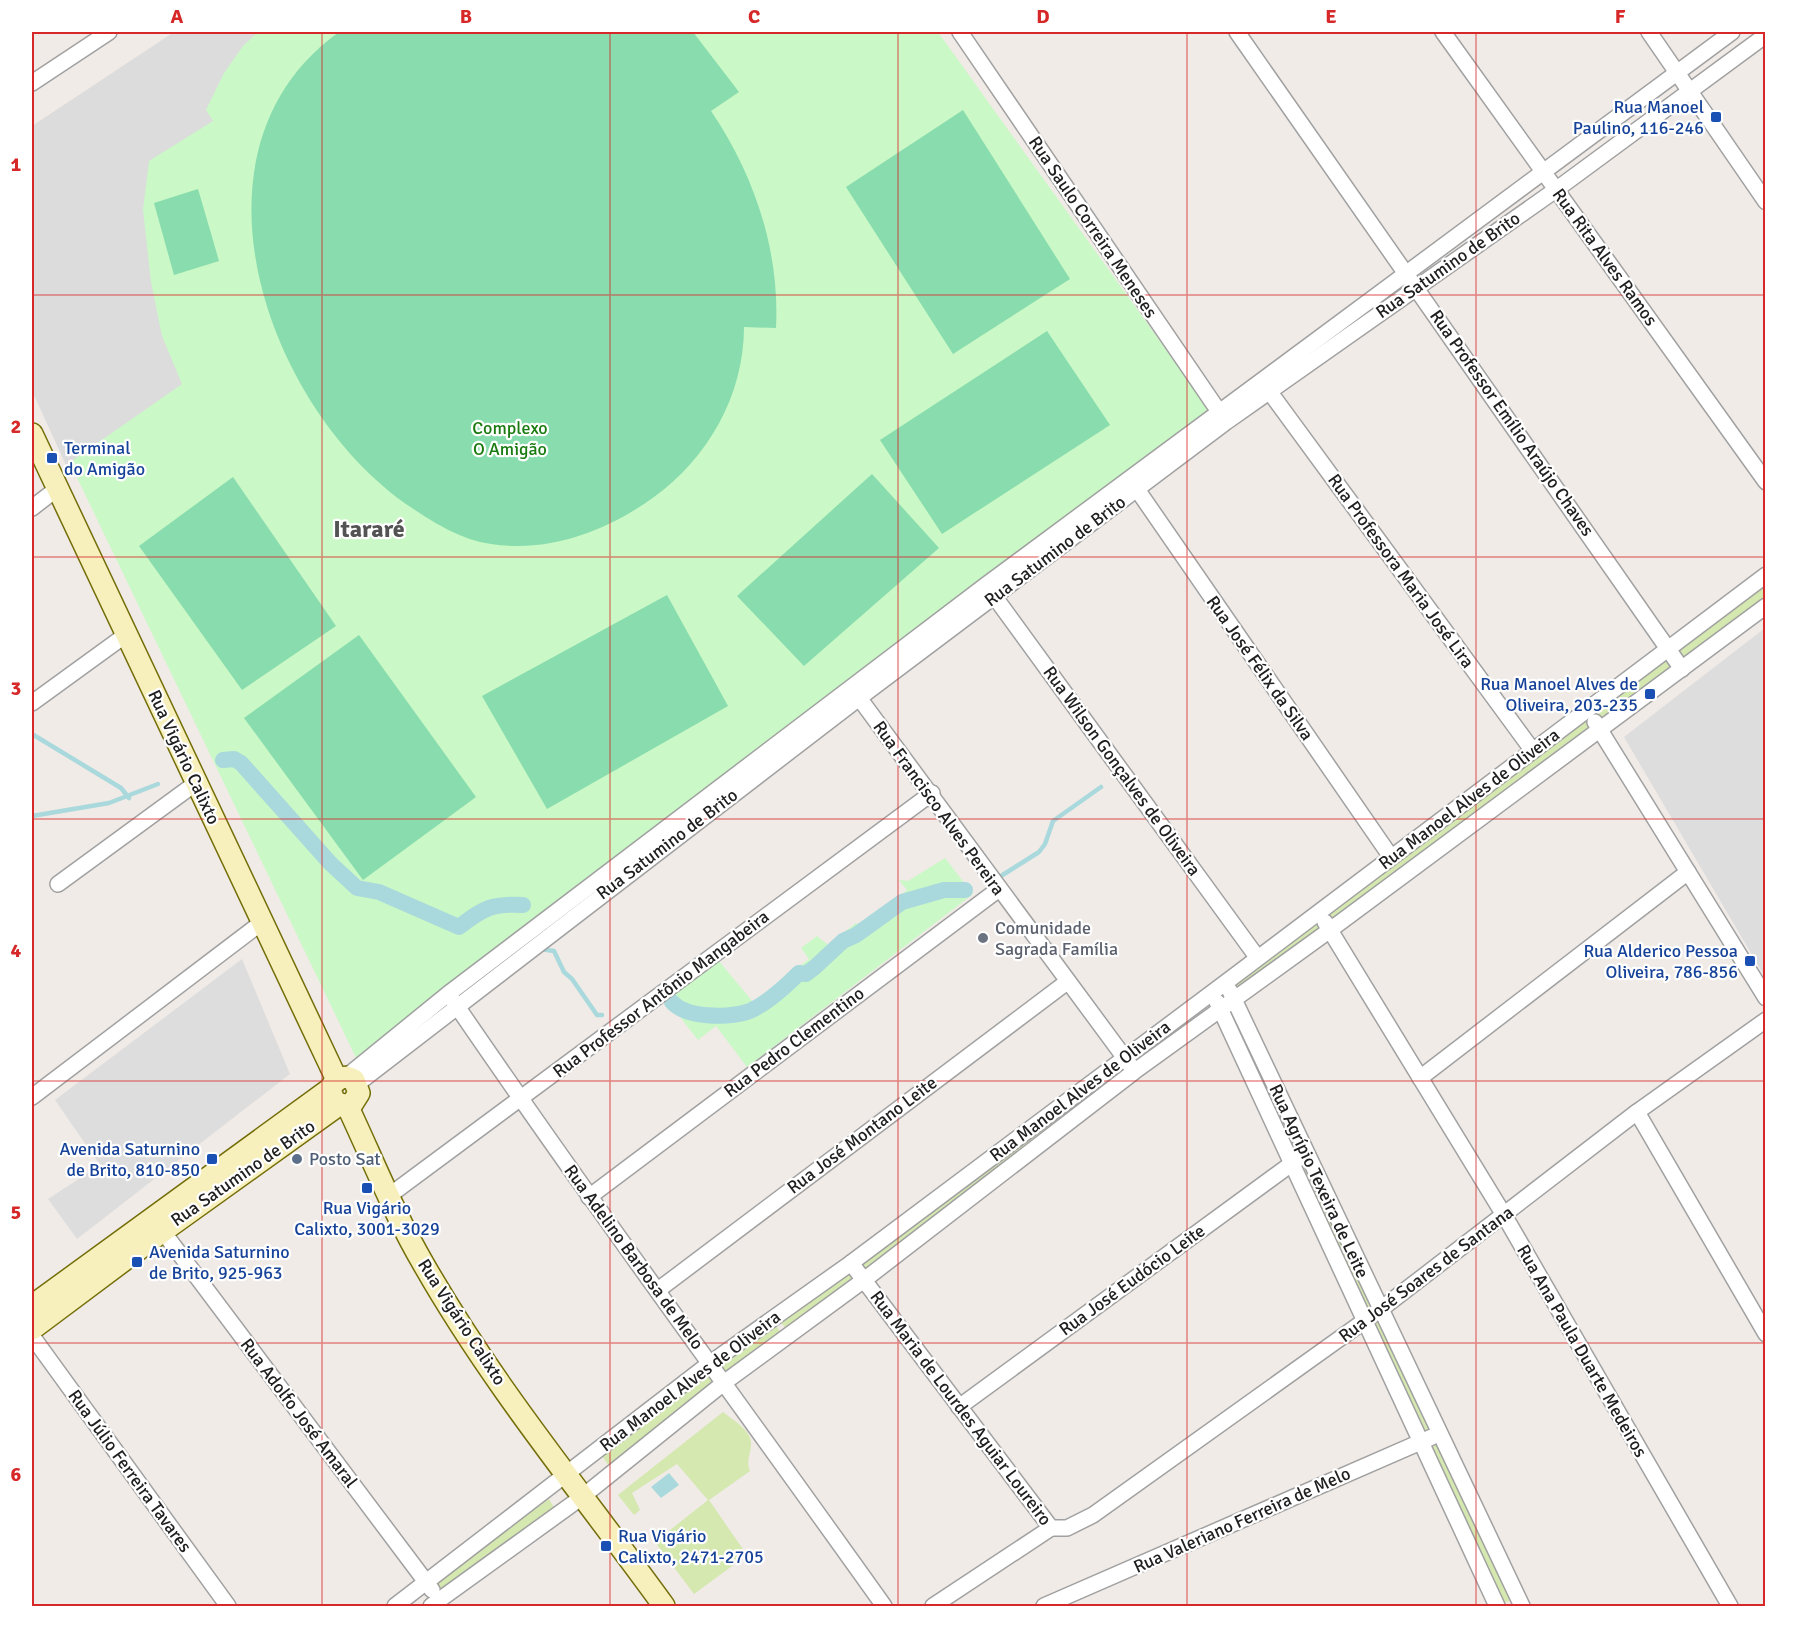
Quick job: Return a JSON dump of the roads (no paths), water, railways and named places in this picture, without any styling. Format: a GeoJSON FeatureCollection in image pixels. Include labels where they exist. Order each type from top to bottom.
{"type":"FeatureCollection","features":[{"type":"Feature","properties":{"kind":"main road","name":"Rua Vigário Calixto"},"geometry":{"type":"LineString","coordinates":[[32,434],[261,923],[343,1090],[422,1263],[454,1315],[563,1471],[664,1606]]}},
{"type":"Feature","properties":{"kind":"main road","name":"Rua Satumino de Brito"},"geometry":{"type":"LineString","coordinates":[[32,1306],[158,1225],[343,1090]]}},
{"type":"Feature","properties":{"kind":"main road","name":"Rua Satumino de Brito"},"geometry":{"type":"LineString","coordinates":[[32,1329],[158,1225]]}},
{"type":"Feature","properties":{"kind":"street"},"geometry":{"type":"LineString","coordinates":[[32,83],[109,32]]}},
{"type":"Feature","properties":{"kind":"street","name":"Rua Saulo Correira Meneses"},"geometry":{"type":"LineString","coordinates":[[960,32],[1222,416]]}},
{"type":"Feature","properties":{"kind":"street","name":"Rua Professor Emílio Araújo Chaves"},"geometry":{"type":"LineString","coordinates":[[1237,32],[1682,669]]}},
{"type":"Feature","properties":{"kind":"street","name":"Rua Rita Alves Ramos"},"geometry":{"type":"LineString","coordinates":[[1443,32],[1766,482]]}},
{"type":"Feature","properties":{"kind":"street"},"geometry":{"type":"LineString","coordinates":[[1648,32],[1766,202]]}},
{"type":"Feature","properties":{"kind":"street","name":"Rua Satumino de Brito"},"geometry":{"type":"LineString","coordinates":[[343,1090],[452,999],[990,591],[1134,485],[1406,272],[1732,32]]}},
{"type":"Feature","properties":{"kind":"street","name":"Rua Satumino de Brito"},"geometry":{"type":"LineString","coordinates":[[1222,416],[1269,391],[1557,189],[1766,35]]}},
{"type":"Feature","properties":{"kind":"street","name":"Rua Professora Maria José Lira"},"geometry":{"type":"LineString","coordinates":[[1269,391],[1533,751]]}},
{"type":"Feature","properties":{"kind":"street","name":"Rua José Félix da Silva"},"geometry":{"type":"LineString","coordinates":[[1134,485],[1391,857]]}},
{"type":"Feature","properties":{"kind":"street"},"geometry":{"type":"LineString","coordinates":[[32,508],[58,488]]}},
{"type":"Feature","properties":{"kind":"street","name":"Rua Manoel Alves de Oliveira"},"geometry":{"type":"LineString","coordinates":[[395,1606],[427,1583],[563,1471],[851,1263],[1766,575]]}},
{"type":"Feature","properties":{"kind":"street","name":"Rua Wilson Gonçalves de Oliveira"},"geometry":{"type":"LineString","coordinates":[[990,591],[1257,957]]}},
{"type":"Feature","properties":{"kind":"street","name":"Rua Manoel Alves de Oliveira"},"geometry":{"type":"LineString","coordinates":[[438,1604],[582,1497],[725,1382],[864,1280],[1135,1071],[1330,930],[1766,606]]}},
{"type":"Feature","properties":{"kind":"street"},"geometry":{"type":"LineString","coordinates":[[32,703],[127,633]]}},
{"type":"Feature","properties":{"kind":"street","name":"Rua Francisco Alves Pereira"},"geometry":{"type":"LineString","coordinates":[[855,693],[932,793],[999,889],[1135,1071]]}},
{"type":"Feature","properties":{"kind":"street"},"geometry":{"type":"LineString","coordinates":[[1588,711],[1766,998]]}},
{"type":"Feature","properties":{"kind":"street"},"geometry":{"type":"LineString","coordinates":[[58,884],[196,783]]}},
{"type":"Feature","properties":{"kind":"street","name":"Rua Professor Antônio Mangabeira"},"geometry":{"type":"LineString","coordinates":[[390,1195],[932,793]]}},
{"type":"Feature","properties":{"kind":"street"},"geometry":{"type":"LineString","coordinates":[[1420,1078],[1688,872]]}},
{"type":"Feature","properties":{"kind":"street","name":"Rua Pedro Clementino"},"geometry":{"type":"LineString","coordinates":[[590,1197],[999,889]]}},
{"type":"Feature","properties":{"kind":"street","name":"Rua Ana Paula Duarte Medeiros"},"geometry":{"type":"LineString","coordinates":[[1319,912],[1504,1215],[1730,1606]]}},
{"type":"Feature","properties":{"kind":"street"},"geometry":{"type":"LineString","coordinates":[[32,1097],[261,923]]}},
{"type":"Feature","properties":{"kind":"street","name":"Rua José Montano Leite"},"geometry":{"type":"LineString","coordinates":[[658,1290],[1067,982]]}},
{"type":"Feature","properties":{"kind":"street","name":"Rua Agrípio Texeira de Leite"},"geometry":{"type":"LineString","coordinates":[[1226,983],[1440,1434],[1517,1605]]}},
{"type":"Feature","properties":{"kind":"street","name":"Rua Agrípio Texeira de Leite"},"geometry":{"type":"LineString","coordinates":[[1211,993],[1423,1442],[1497,1606]]}},
{"type":"Feature","properties":{"kind":"street","name":"Rua Adelino Barbosa de Melo"},"geometry":{"type":"LineString","coordinates":[[452,999],[590,1197],[884,1606]]}},
{"type":"Feature","properties":{"kind":"street","name":"Rua José Soares de Santana"},"geometry":{"type":"LineString","coordinates":[[1082,1522],[1381,1310],[1637,1112],[1766,1020]]}},
{"type":"Feature","properties":{"kind":"street"},"geometry":{"type":"LineString","coordinates":[[1637,1112],[1766,1334]]}},
{"type":"Feature","properties":{"kind":"street","name":"Rua José Eudócio Leite"},"geometry":{"type":"LineString","coordinates":[[959,1407],[1306,1154]]}},
{"type":"Feature","properties":{"kind":"street","name":"Rua Adolfo José Amaral"},"geometry":{"type":"LineString","coordinates":[[158,1225],[427,1583],[438,1604]]}},
{"type":"Feature","properties":{"kind":"street","name":"Rua Maria de Lourdes Aguiar Loureiro"},"geometry":{"type":"LineString","coordinates":[[851,1263],[1051,1528],[1067,1528],[1082,1522]]}},
{"type":"Feature","properties":{"kind":"street"},"geometry":{"type":"LineString","coordinates":[[773,1318],[788,1336]]}},
{"type":"Feature","properties":{"kind":"street","name":"Rua Júlio Ferreira Tavares"},"geometry":{"type":"LineString","coordinates":[[32,1336],[228,1606]]}},
{"type":"Feature","properties":{"kind":"street","name":"Rua Valeriano Ferreira de Melo"},"geometry":{"type":"LineString","coordinates":[[1044,1606],[1440,1434]]}},
{"type":"Feature","properties":{"kind":"street"},"geometry":{"type":"LineString","coordinates":[[933,1606],[1051,1528]]}},
{"type":"Feature","properties":{"kind":"water"},"geometry":{"type":"Polygon","coordinates":[[[669,1473],[679,1485],[661,1498],[651,1487],[669,1473]]]}},
{"type":"Feature","properties":{"kind":"waterway"},"geometry":{"type":"LineString","coordinates":[[32,734],[121,788],[129,798]]}},
{"type":"Feature","properties":{"kind":"waterway"},"geometry":{"type":"LineString","coordinates":[[223,760],[234,759],[241,763],[330,863],[357,888],[379,892],[459,927],[489,908],[523,905]]}},
{"type":"Feature","properties":{"kind":"waterway"},"geometry":{"type":"LineString","coordinates":[[32,816],[109,803],[158,784]]}},
{"type":"Feature","properties":{"kind":"waterway"},"geometry":{"type":"LineString","coordinates":[[1001,876],[1039,852],[1045,844],[1053,821],[1101,787]]}},
{"type":"Feature","properties":{"kind":"waterway"},"geometry":{"type":"LineString","coordinates":[[672,1002],[678,1007],[697,1014],[718,1016],[747,1012],[768,1000],[799,973],[806,974],[843,941],[856,935],[902,902],[944,890],[965,890]]}},
{"type":"Feature","properties":{"kind":"waterway"},"geometry":{"type":"LineString","coordinates":[[540,949],[554,951],[564,972],[572,979],[597,1015],[602,1015]]}},
{"type":"Feature","properties":{"kind":"place","name":"Rua Manoel Paulino, 116-246"},"geometry":{"type":"Point","coordinates":[1716,117]}},
{"type":"Feature","properties":{"kind":"place","name":"Terminal do Amigão"},"geometry":{"type":"Point","coordinates":[52,458]}},
{"type":"Feature","properties":{"kind":"place","name":"Rua Manoel Alves de Oliveira, 203-235"},"geometry":{"type":"Point","coordinates":[1650,694]}},
{"type":"Feature","properties":{"kind":"place","name":"Comunidade Sagrada Família"},"geometry":{"type":"Point","coordinates":[983,938]}},
{"type":"Feature","properties":{"kind":"place","name":"Rua Alderico Pessoa Oliveira, 786-856"},"geometry":{"type":"Point","coordinates":[1750,961]}},
{"type":"Feature","properties":{"kind":"place","name":"Avenida Saturnino de Brito, 810-850"},"geometry":{"type":"Point","coordinates":[212,1159]}},
{"type":"Feature","properties":{"kind":"place","name":"Posto Sat"},"geometry":{"type":"Point","coordinates":[297,1159]}},
{"type":"Feature","properties":{"kind":"place","name":"Rua Vigário Calixto, 3001-3029"},"geometry":{"type":"Point","coordinates":[367,1188]}},
{"type":"Feature","properties":{"kind":"place","name":"Avenida Saturnino de Brito, 925-963"},"geometry":{"type":"Point","coordinates":[137,1262]}},
{"type":"Feature","properties":{"kind":"place","name":"Rua Vigário Calixto, 2471-2705"},"geometry":{"type":"Point","coordinates":[606,1546]}},
{"type":"Feature","properties":{"kind":"district","name":"Itararé"},"geometry":{"type":"Point","coordinates":[369,529]}},
{"type":"Feature","properties":{"kind":"park label","name":"Complexo O Amigão"},"geometry":{"type":"Point","coordinates":[510,438]}}]}
